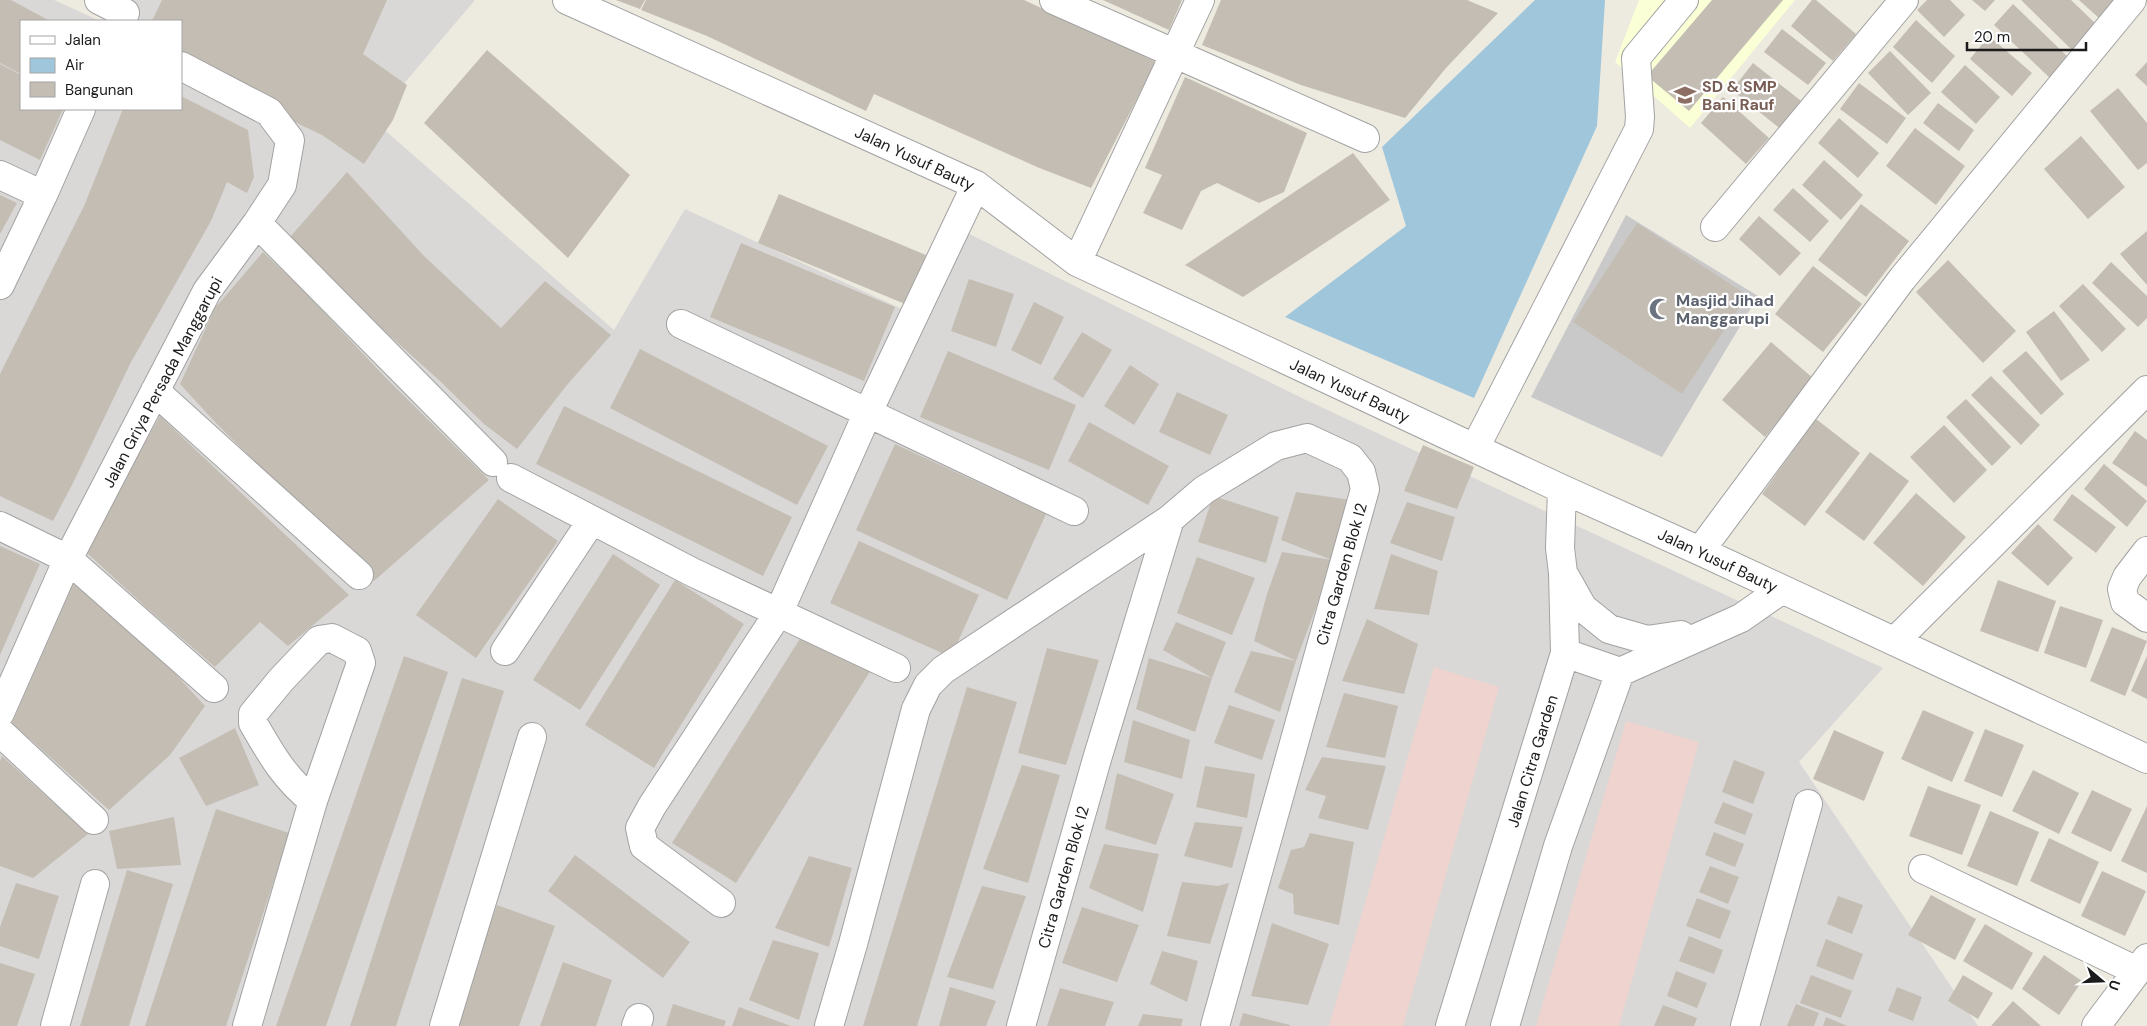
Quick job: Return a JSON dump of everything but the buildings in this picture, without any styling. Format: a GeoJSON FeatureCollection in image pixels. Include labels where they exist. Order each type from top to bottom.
{"type":"FeatureCollection","features":[{"type":"Feature","properties":{"kind":"street"},"geometry":{"type":"LineString","coordinates":[[99,0],[128,8]]}},
{"type":"Feature","properties":{"kind":"street","name":"Jalan Yusuf Bauty"},"geometry":{"type":"LineString","coordinates":[[567,0],[976,185],[1077,262],[1562,489],[1700,551],[2147,759]]}},
{"type":"Feature","properties":{"kind":"street"},"geometry":{"type":"LineString","coordinates":[[1054,0],[1365,138]]}},
{"type":"Feature","properties":{"kind":"street"},"geometry":{"type":"LineString","coordinates":[[1077,262],[1200,0]]}},
{"type":"Feature","properties":{"kind":"street"},"geometry":{"type":"LineString","coordinates":[[1475,448],[1639,129],[1640,117],[1636,58],[1684,0]]}},
{"type":"Feature","properties":{"kind":"street"},"geometry":{"type":"LineString","coordinates":[[1715,227],[1904,0]]}},
{"type":"Feature","properties":{"kind":"street"},"geometry":{"type":"LineString","coordinates":[[1700,551],[1902,279],[2132,0]]}},
{"type":"Feature","properties":{"kind":"street","name":"Jalan Griya Persada Manggarupi"},"geometry":{"type":"LineString","coordinates":[[0,713],[68,559],[207,291],[257,223],[282,185],[290,140],[269,112],[182,67]]}},
{"type":"Feature","properties":{"kind":"street"},"geometry":{"type":"LineString","coordinates":[[0,285],[81,110]]}},
{"type":"Feature","properties":{"kind":"street"},"geometry":{"type":"LineString","coordinates":[[0,176],[43,195]]}},
{"type":"Feature","properties":{"kind":"street"},"geometry":{"type":"LineString","coordinates":[[721,903],[644,846],[640,828],[652,806],[779,612],[868,412],[976,185]]}},
{"type":"Feature","properties":{"kind":"street"},"geometry":{"type":"LineString","coordinates":[[257,223],[502,470],[692,572],[896,668]]}},
{"type":"Feature","properties":{"kind":"street"},"geometry":{"type":"LineString","coordinates":[[681,324],[1074,510]]}},
{"type":"Feature","properties":{"kind":"street"},"geometry":{"type":"LineString","coordinates":[[1895,641],[2147,390]]}},
{"type":"Feature","properties":{"kind":"street"},"geometry":{"type":"LineString","coordinates":[[156,391],[359,575]]}},
{"type":"Feature","properties":{"kind":"street","name":"Citra Garden Blok I2"},"geometry":{"type":"LineString","coordinates":[[1021,1026],[1097,759],[1170,519],[1204,490],[1276,446],[1307,438],[1350,458],[1361,472],[1365,489],[1215,1026]]}},
{"type":"Feature","properties":{"kind":"street","name":"Jalan Citra Garden"},"geometry":{"type":"LineString","coordinates":[[1450,1026],[1565,653],[1563,573],[1560,548],[1562,489]]}},
{"type":"Feature","properties":{"kind":"street"},"geometry":{"type":"LineString","coordinates":[[829,1026],[916,710],[928,685],[943,670],[1170,519]]}},
{"type":"Feature","properties":{"kind":"street"},"geometry":{"type":"LineString","coordinates":[[505,651],[592,520]]}},
{"type":"Feature","properties":{"kind":"street"},"geometry":{"type":"LineString","coordinates":[[0,526],[68,559],[214,688]]}},
{"type":"Feature","properties":{"kind":"street"},"geometry":{"type":"LineString","coordinates":[[2147,551],[2127,577],[2122,589],[2125,602],[2147,618]]}},
{"type":"Feature","properties":{"kind":"street"},"geometry":{"type":"LineString","coordinates":[[1563,573],[1583,608],[1609,629],[1647,640],[1712,630]]}},
{"type":"Feature","properties":{"kind":"street"},"geometry":{"type":"LineString","coordinates":[[1565,653],[1620,672],[1740,618],[1781,590]]}},
{"type":"Feature","properties":{"kind":"street"},"geometry":{"type":"LineString","coordinates":[[247,1026],[313,800],[361,663],[357,651],[332,638],[319,640],[281,680],[253,714],[253,723],[282,771],[297,788],[313,800]]}},
{"type":"Feature","properties":{"kind":"street"},"geometry":{"type":"LineString","coordinates":[[1505,1026],[1558,846],[1620,672]]}},
{"type":"Feature","properties":{"kind":"street"},"geometry":{"type":"LineString","coordinates":[[0,732],[94,820]]}},
{"type":"Feature","properties":{"kind":"street"},"geometry":{"type":"LineString","coordinates":[[444,1026],[532,737]]}},
{"type":"Feature","properties":{"kind":"street"},"geometry":{"type":"LineString","coordinates":[[1745,1026],[1808,804]]}},
{"type":"Feature","properties":{"kind":"street"},"geometry":{"type":"LineString","coordinates":[[1923,869],[2142,965],[2096,1026]]}},
{"type":"Feature","properties":{"kind":"street"},"geometry":{"type":"LineString","coordinates":[[55,1026],[95,884]]}},
{"type":"Feature","properties":{"kind":"shaded area"},"geometry":{"type":"Polygon","coordinates":[[[0,0],[54,0],[98,20],[20,20],[20,110],[182,110],[182,20],[116,20],[125,0],[475,0],[373,120],[614,330],[685,209],[902,309],[951,225],[1306,400],[1883,668],[1799,762],[1978,1026],[0,1026],[0,0]]]}},
{"type":"Feature","properties":{"kind":"shaded area","name":"SD & SMP Bani Rauf"},"geometry":{"type":"Polygon","coordinates":[[[1639,0],[1795,0],[1690,128],[1615,62],[1639,0]]]}},
{"type":"Feature","properties":{"kind":"shaded area"},"geometry":{"type":"Polygon","coordinates":[[[1626,215],[1758,296],[1662,457],[1531,397],[1626,215]]]}},
{"type":"Feature","properties":{"kind":"shaded area"},"geometry":{"type":"Polygon","coordinates":[[[1434,667],[1499,687],[1403,1026],[1329,1026],[1434,667]]]}},
{"type":"Feature","properties":{"kind":"shaded area"},"geometry":{"type":"Polygon","coordinates":[[[1626,721],[1699,742],[1619,1026],[1536,1026],[1626,721]]]}},
{"type":"Feature","properties":{"kind":"water"},"geometry":{"type":"Polygon","coordinates":[[[1535,0],[1605,0],[1597,126],[1474,398],[1285,317],[1406,226],[1382,147],[1535,0]]]}},
{"type":"Feature","properties":{"kind":"place","name":"SD & SMP Bani Rauf"},"geometry":{"type":"Point","coordinates":[1685,95]}},
{"type":"Feature","properties":{"kind":"place","name":"Masjid Jihad Manggarupi"},"geometry":{"type":"Point","coordinates":[1660,309]}}]}
